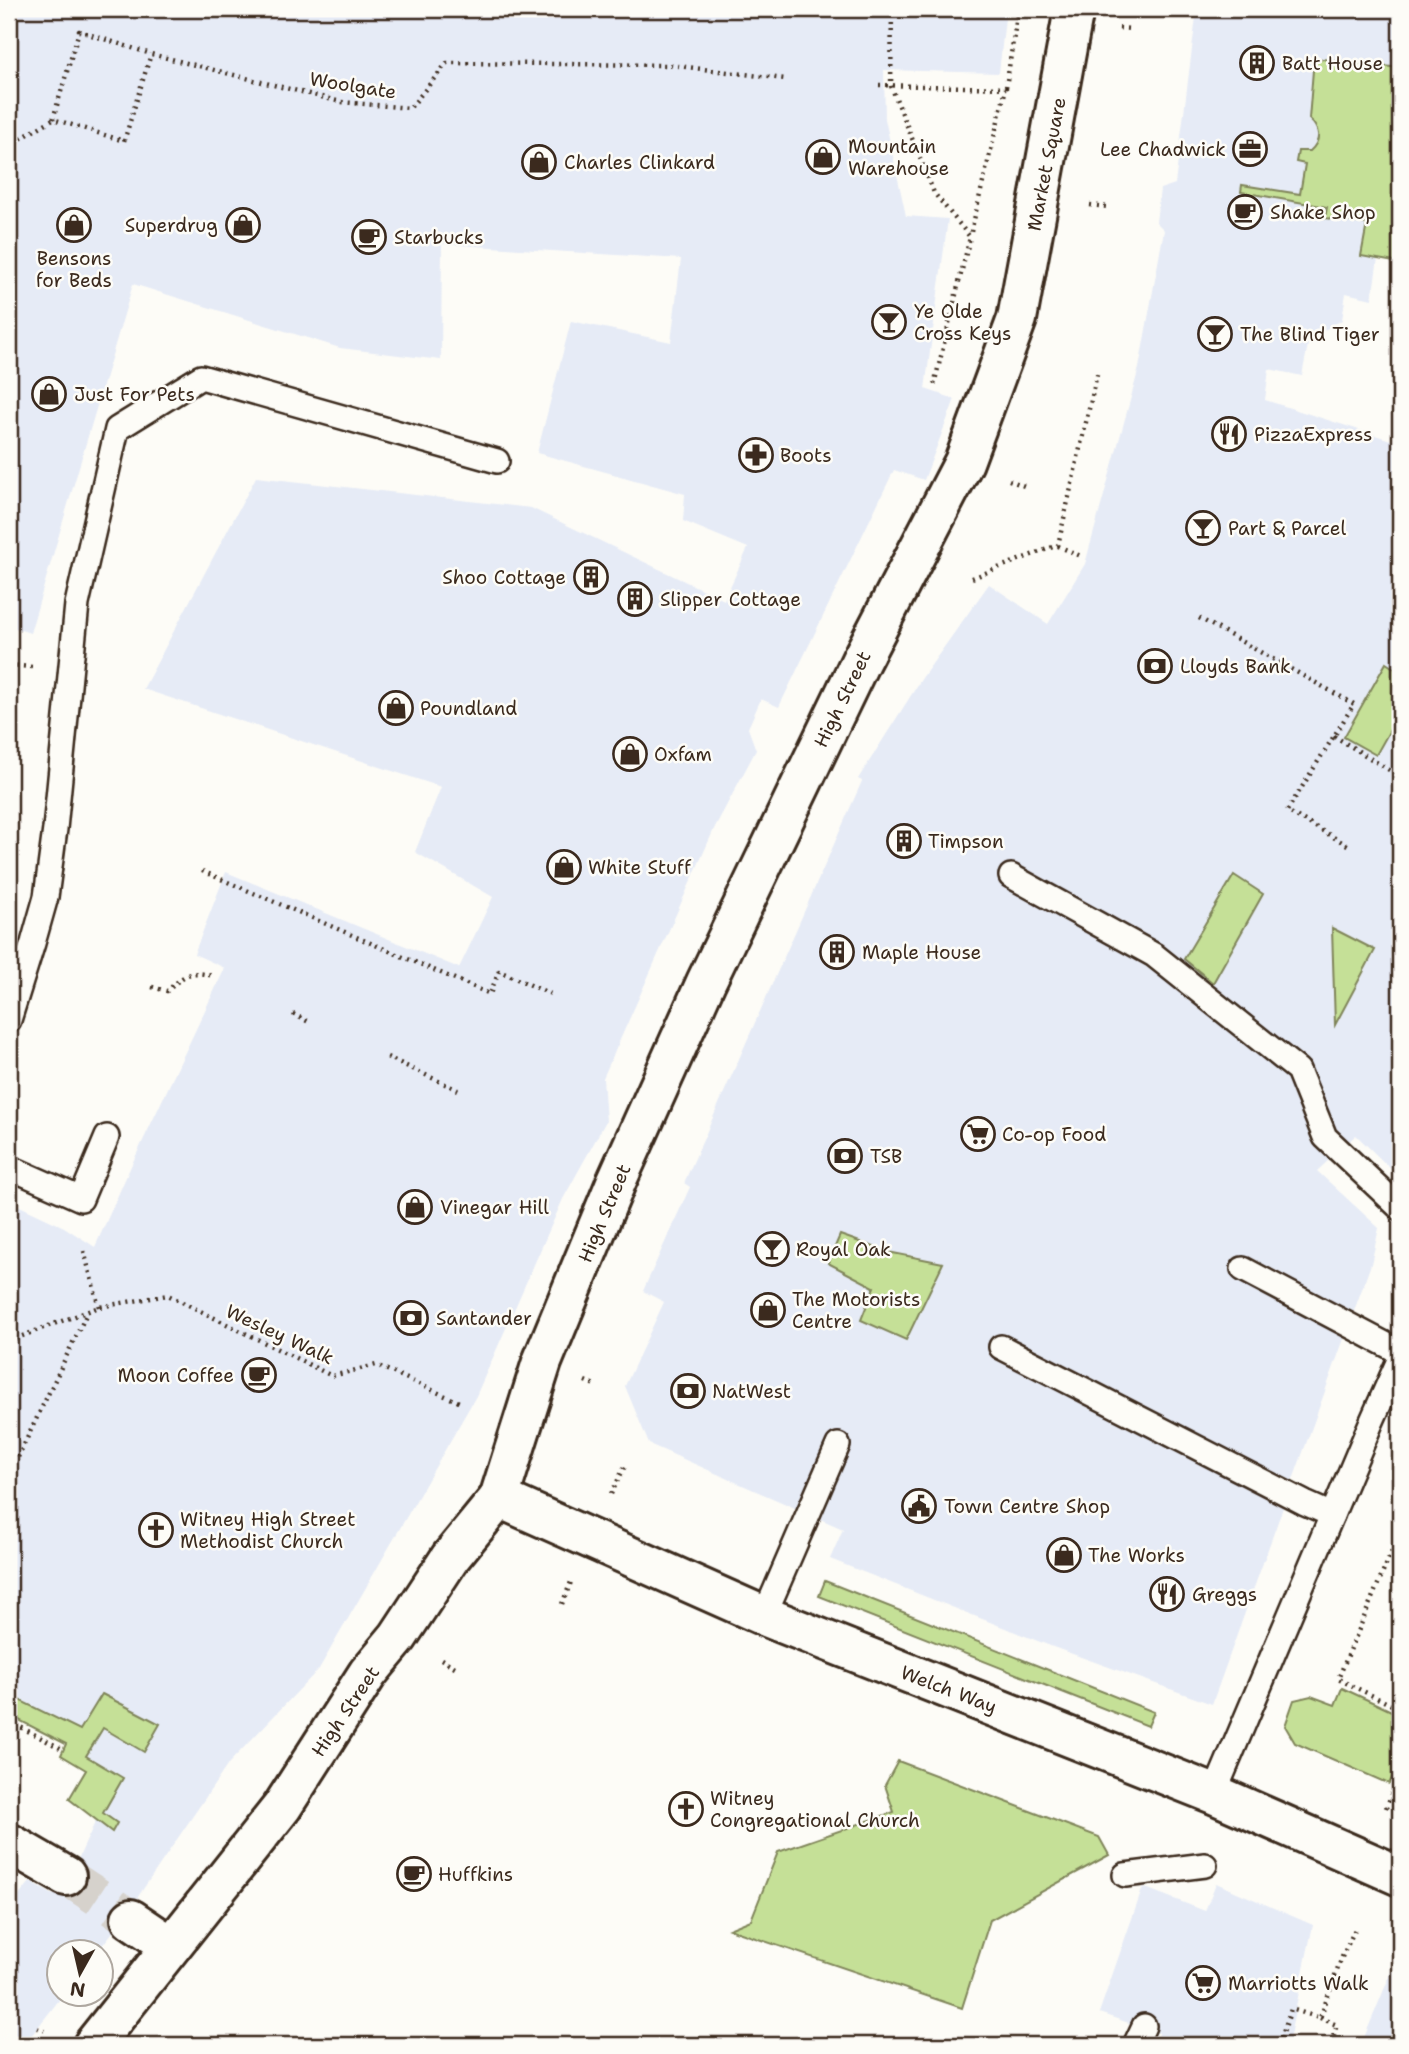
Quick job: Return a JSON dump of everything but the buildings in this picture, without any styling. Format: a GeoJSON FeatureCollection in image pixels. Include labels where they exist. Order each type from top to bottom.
{"type":"FeatureCollection","features":[{"type":"Feature","properties":{"kind":"street","name":"Market Square"},"geometry":{"type":"LineString","coordinates":[[1017,319],[1074,9]]}},
{"type":"Feature","properties":{"kind":"street","name":"High Street"},"geometry":{"type":"LineString","coordinates":[[93,2045],[282,1807],[368,1673],[398,1637],[450,1558],[499,1497],[542,1362],[617,1180],[706,982],[861,660],[964,462],[1017,319]]}},
{"type":"Feature","properties":{"kind":"street","name":"Welch Way"},"geometry":{"type":"LineString","coordinates":[[499,1497],[764,1616],[1214,1794],[1400,1876]]}},
{"type":"Feature","properties":{"kind":"street"},"geometry":{"type":"LineString","coordinates":[[9,1843],[66,1876]]}},
{"type":"Feature","properties":{"kind":"street"},"geometry":{"type":"LineString","coordinates":[[131,1919],[171,1946]]}},
{"type":"Feature","properties":{"kind":"lane"},"geometry":{"type":"LineString","coordinates":[[9,1020],[46,897],[77,604],[117,429],[201,377],[497,461]]}},
{"type":"Feature","properties":{"kind":"lane"},"geometry":{"type":"LineString","coordinates":[[1011,876],[1154,955],[1298,1070],[1325,1137],[1400,1208]]}},
{"type":"Feature","properties":{"kind":"lane"},"geometry":{"type":"LineString","coordinates":[[9,1167],[81,1199],[107,1138]]}},
{"type":"Feature","properties":{"kind":"lane"},"geometry":{"type":"LineString","coordinates":[[1243,1269],[1400,1352]]}},
{"type":"Feature","properties":{"kind":"lane"},"geometry":{"type":"LineString","coordinates":[[1001,1347],[1332,1515]]}},
{"type":"Feature","properties":{"kind":"lane"},"geometry":{"type":"LineString","coordinates":[[1214,1794],[1400,1358]]}},
{"type":"Feature","properties":{"kind":"lane"},"geometry":{"type":"LineString","coordinates":[[764,1616],[838,1445]]}},
{"type":"Feature","properties":{"kind":"lane"},"geometry":{"type":"LineString","coordinates":[[1125,1875],[1205,1865]]}},
{"type":"Feature","properties":{"kind":"path"},"geometry":{"type":"LineString","coordinates":[[892,9],[891,86],[934,193],[970,237]]}},
{"type":"Feature","properties":{"kind":"path"},"geometry":{"type":"LineString","coordinates":[[933,389],[1006,88],[1018,9]]}},
{"type":"Feature","properties":{"kind":"path"},"geometry":{"type":"LineString","coordinates":[[1119,28],[1132,29]]}},
{"type":"Feature","properties":{"kind":"path","name":"Woolgate"},"geometry":{"type":"LineString","coordinates":[[53,119],[79,31],[151,54],[341,102],[410,108],[447,63],[670,65],[785,79]]}},
{"type":"Feature","properties":{"kind":"path"},"geometry":{"type":"LineString","coordinates":[[9,146],[53,119],[124,141],[151,54]]}},
{"type":"Feature","properties":{"kind":"path"},"geometry":{"type":"LineString","coordinates":[[879,85],[1006,88]]}},
{"type":"Feature","properties":{"kind":"path"},"geometry":{"type":"LineString","coordinates":[[1090,205],[1108,207]]}},
{"type":"Feature","properties":{"kind":"path"},"geometry":{"type":"LineString","coordinates":[[1058,545],[1097,374]]}},
{"type":"Feature","properties":{"kind":"path"},"geometry":{"type":"LineString","coordinates":[[972,578],[1058,545],[1083,557]]}},
{"type":"Feature","properties":{"kind":"path"},"geometry":{"type":"LineString","coordinates":[[1199,618],[1354,704],[1287,811],[1350,847]]}},
{"type":"Feature","properties":{"kind":"path"},"geometry":{"type":"LineString","coordinates":[[1334,736],[1394,773]]}},
{"type":"Feature","properties":{"kind":"path"},"geometry":{"type":"LineString","coordinates":[[202,871],[489,994],[499,971],[553,995]]}},
{"type":"Feature","properties":{"kind":"path"},"geometry":{"type":"LineString","coordinates":[[152,987],[167,991],[185,974],[213,976]]}},
{"type":"Feature","properties":{"kind":"path"},"geometry":{"type":"LineString","coordinates":[[293,1014],[311,1023]]}},
{"type":"Feature","properties":{"kind":"path"},"geometry":{"type":"LineString","coordinates":[[387,1057],[458,1090]]}},
{"type":"Feature","properties":{"kind":"path"},"geometry":{"type":"LineString","coordinates":[[84,1251],[99,1307]]}},
{"type":"Feature","properties":{"kind":"path","name":"Wesley Walk"},"geometry":{"type":"LineString","coordinates":[[9,1341],[99,1307],[168,1295],[332,1376],[376,1365],[459,1402]]}},
{"type":"Feature","properties":{"kind":"path"},"geometry":{"type":"LineString","coordinates":[[9,1476],[88,1312]]}},
{"type":"Feature","properties":{"kind":"path"},"geometry":{"type":"LineString","coordinates":[[1400,1532],[1338,1679],[1400,1709]]}},
{"type":"Feature","properties":{"kind":"path"},"geometry":{"type":"LineString","coordinates":[[9,1721],[64,1750]]}},
{"type":"Feature","properties":{"kind":"path"},"geometry":{"type":"LineString","coordinates":[[1386,1808],[1399,1776],[1400,1755]]}},
{"type":"Feature","properties":{"kind":"path"},"geometry":{"type":"LineString","coordinates":[[1321,2018],[1342,1957],[1356,1927]]}},
{"type":"Feature","properties":{"kind":"path"},"geometry":{"type":"LineString","coordinates":[[1279,2045],[1291,2009],[1337,2025],[1330,2045]]}},
{"type":"Feature","properties":{"kind":"path"},"geometry":{"type":"LineString","coordinates":[[37,2028],[44,2031]]}},
{"type":"Feature","properties":{"kind":"shaded area"},"geometry":{"type":"Polygon","coordinates":[[[9,9],[1006,9],[999,73],[884,70],[885,119],[906,216],[948,219],[925,389],[955,399],[924,480],[894,470],[779,707],[761,699],[748,728],[756,750],[715,827],[603,1078],[606,1121],[563,1199],[476,1396],[437,1464],[319,1669],[229,1763],[108,1938],[46,1938],[46,2008],[53,2008],[24,2045],[9,2045],[9,1908],[30,1882],[53,1895],[74,1868],[115,1779],[79,1758],[87,1744],[9,1705],[9,1201],[64,1227],[95,1247],[225,968],[194,954],[226,872],[459,968],[493,897],[415,852],[441,787],[143,689],[256,477],[531,508],[724,600],[748,548],[683,521],[685,494],[537,453],[571,321],[671,342],[681,259],[442,244],[441,360],[340,348],[133,284],[30,633],[9,626],[9,9]]]}},
{"type":"Feature","properties":{"kind":"shaded area"},"geometry":{"type":"Polygon","coordinates":[[[1197,9],[1400,9],[1400,263],[1378,258],[1372,299],[1346,293],[1342,320],[1309,339],[1302,376],[1269,369],[1265,400],[1400,443],[1400,1178],[1356,1135],[1317,1171],[1379,1228],[1371,1264],[1212,1704],[1053,1647],[830,1559],[843,1529],[649,1444],[625,1386],[664,1302],[643,1291],[690,1187],[684,1183],[862,781],[858,779],[922,678],[989,584],[1048,624],[1085,564],[1139,368],[1164,230],[1156,222],[1160,189],[1175,184],[1197,9]]]}},
{"type":"Feature","properties":{"kind":"shaded area","name":"Marriotts Walk"},"geometry":{"type":"Polygon","coordinates":[[[1216,1883],[1313,1925],[1288,2045],[1156,2045],[1159,2033],[1099,2013],[1143,1887],[1205,1911],[1216,1883]]]}},
{"type":"Feature","properties":{"kind":"shaded area","name":"Marriotts Walk"},"geometry":{"type":"Polygon","coordinates":[[[1398,1956],[1400,2045],[1361,2045],[1398,1956]]]}},
{"type":"Feature","properties":{"kind":"green space"},"geometry":{"type":"Polygon","coordinates":[[[1314,58],[1400,68],[1400,263],[1361,256],[1367,224],[1325,218],[1327,207],[1241,192],[1242,185],[1300,194],[1305,164],[1296,162],[1298,151],[1310,151],[1318,139],[1317,131],[1309,119],[1314,58]]]}},
{"type":"Feature","properties":{"kind":"green space"},"geometry":{"type":"Polygon","coordinates":[[[1386,663],[1400,672],[1400,712],[1376,755],[1344,737],[1386,663]]]}},
{"type":"Feature","properties":{"kind":"green space"},"geometry":{"type":"Polygon","coordinates":[[[1234,875],[1263,894],[1213,983],[1184,959],[1234,875]]]}},
{"type":"Feature","properties":{"kind":"green space"},"geometry":{"type":"Polygon","coordinates":[[[1332,928],[1375,950],[1335,1025],[1332,928]]]}},
{"type":"Feature","properties":{"kind":"green space"},"geometry":{"type":"Polygon","coordinates":[[[840,1235],[888,1252],[943,1263],[906,1340],[861,1320],[874,1287],[828,1263],[840,1235]]]}},
{"type":"Feature","properties":{"kind":"green space"},"geometry":{"type":"Polygon","coordinates":[[[825,1581],[1154,1712],[1148,1726],[819,1596],[825,1581]]]}},
{"type":"Feature","properties":{"kind":"green space"},"geometry":{"type":"Polygon","coordinates":[[[1342,1688],[1400,1715],[1400,1740],[1395,1753],[1395,1772],[1389,1784],[1295,1743],[1285,1726],[1294,1700],[1311,1696],[1335,1705],[1342,1688]]]}},
{"type":"Feature","properties":{"kind":"green space"},"geometry":{"type":"Polygon","coordinates":[[[102,1694],[160,1724],[144,1752],[103,1728],[86,1756],[123,1778],[103,1813],[117,1823],[112,1832],[69,1799],[86,1770],[61,1755],[66,1744],[9,1715],[9,1695],[80,1730],[102,1694]]]}},
{"type":"Feature","properties":{"kind":"green space"},"geometry":{"type":"Polygon","coordinates":[[[898,1761],[1099,1837],[1109,1855],[990,1920],[962,2008],[729,1929],[751,1920],[778,1852],[894,1812],[885,1785],[898,1761]]]}},
{"type":"Feature","properties":{"kind":"tunnel"},"geometry":{"type":"LineString","coordinates":[[66,1876],[131,1919]]}},
{"type":"Feature","properties":{"kind":"place","name":"Batt House"},"geometry":{"type":"Point","coordinates":[1257,63]}},
{"type":"Feature","properties":{"kind":"place","name":"Lee Chadwick"},"geometry":{"type":"Point","coordinates":[1250,149]}},
{"type":"Feature","properties":{"kind":"place","name":"Mountain Warehouse"},"geometry":{"type":"Point","coordinates":[823,157]}},
{"type":"Feature","properties":{"kind":"place","name":"Charles Clinkard"},"geometry":{"type":"Point","coordinates":[539,162]}},
{"type":"Feature","properties":{"kind":"place","name":"Shake Shop"},"geometry":{"type":"Point","coordinates":[1245,212]}},
{"type":"Feature","properties":{"kind":"place","name":"Bensons for Beds"},"geometry":{"type":"Point","coordinates":[74,225]}},
{"type":"Feature","properties":{"kind":"place","name":"Superdrug"},"geometry":{"type":"Point","coordinates":[243,225]}},
{"type":"Feature","properties":{"kind":"place","name":"Starbucks"},"geometry":{"type":"Point","coordinates":[369,237]}},
{"type":"Feature","properties":{"kind":"place","name":"Ye Olde Cross Keys"},"geometry":{"type":"Point","coordinates":[889,322]}},
{"type":"Feature","properties":{"kind":"place","name":"The Blind Tiger"},"geometry":{"type":"Point","coordinates":[1215,334]}},
{"type":"Feature","properties":{"kind":"place","name":"Just For Pets"},"geometry":{"type":"Point","coordinates":[49,394]}},
{"type":"Feature","properties":{"kind":"place","name":"PizzaExpress"},"geometry":{"type":"Point","coordinates":[1229,434]}},
{"type":"Feature","properties":{"kind":"place","name":"Boots"},"geometry":{"type":"Point","coordinates":[756,455]}},
{"type":"Feature","properties":{"kind":"place","name":"Part & Parcel"},"geometry":{"type":"Point","coordinates":[1203,528]}},
{"type":"Feature","properties":{"kind":"place","name":"Shoo Cottage"},"geometry":{"type":"Point","coordinates":[591,577]}},
{"type":"Feature","properties":{"kind":"place","name":"Slipper Cottage"},"geometry":{"type":"Point","coordinates":[635,599]}},
{"type":"Feature","properties":{"kind":"place","name":"Lloyds Bank"},"geometry":{"type":"Point","coordinates":[1155,666]}},
{"type":"Feature","properties":{"kind":"place","name":"Poundland"},"geometry":{"type":"Point","coordinates":[396,708]}},
{"type":"Feature","properties":{"kind":"place","name":"Oxfam"},"geometry":{"type":"Point","coordinates":[630,754]}},
{"type":"Feature","properties":{"kind":"place","name":"Timpson"},"geometry":{"type":"Point","coordinates":[904,841]}},
{"type":"Feature","properties":{"kind":"place","name":"White Stuff"},"geometry":{"type":"Point","coordinates":[564,867]}},
{"type":"Feature","properties":{"kind":"place","name":"Maple House"},"geometry":{"type":"Point","coordinates":[837,952]}},
{"type":"Feature","properties":{"kind":"place","name":"Co-op Food"},"geometry":{"type":"Point","coordinates":[978,1134]}},
{"type":"Feature","properties":{"kind":"place","name":"TSB"},"geometry":{"type":"Point","coordinates":[845,1156]}},
{"type":"Feature","properties":{"kind":"place","name":"Vinegar Hill"},"geometry":{"type":"Point","coordinates":[415,1207]}},
{"type":"Feature","properties":{"kind":"place","name":"Royal Oak"},"geometry":{"type":"Point","coordinates":[772,1249]}},
{"type":"Feature","properties":{"kind":"place","name":"The Motorists Centre"},"geometry":{"type":"Point","coordinates":[768,1310]}},
{"type":"Feature","properties":{"kind":"place","name":"Santander"},"geometry":{"type":"Point","coordinates":[411,1318]}},
{"type":"Feature","properties":{"kind":"place","name":"Moon Coffee"},"geometry":{"type":"Point","coordinates":[259,1375]}},
{"type":"Feature","properties":{"kind":"place","name":"NatWest"},"geometry":{"type":"Point","coordinates":[688,1391]}},
{"type":"Feature","properties":{"kind":"place","name":"Town Centre Shop"},"geometry":{"type":"Point","coordinates":[919,1506]}},
{"type":"Feature","properties":{"kind":"place","name":"Witney High Street Methodist Church"},"geometry":{"type":"Point","coordinates":[156,1530]}},
{"type":"Feature","properties":{"kind":"place","name":"The Works"},"geometry":{"type":"Point","coordinates":[1064,1555]}},
{"type":"Feature","properties":{"kind":"place","name":"Greggs"},"geometry":{"type":"Point","coordinates":[1167,1594]}},
{"type":"Feature","properties":{"kind":"place","name":"Witney Congregational Church"},"geometry":{"type":"Point","coordinates":[686,1809]}},
{"type":"Feature","properties":{"kind":"place","name":"Huffkins"},"geometry":{"type":"Point","coordinates":[414,1874]}},
{"type":"Feature","properties":{"kind":"place","name":"Marriotts Walk"},"geometry":{"type":"Point","coordinates":[1203,1983]}}]}
